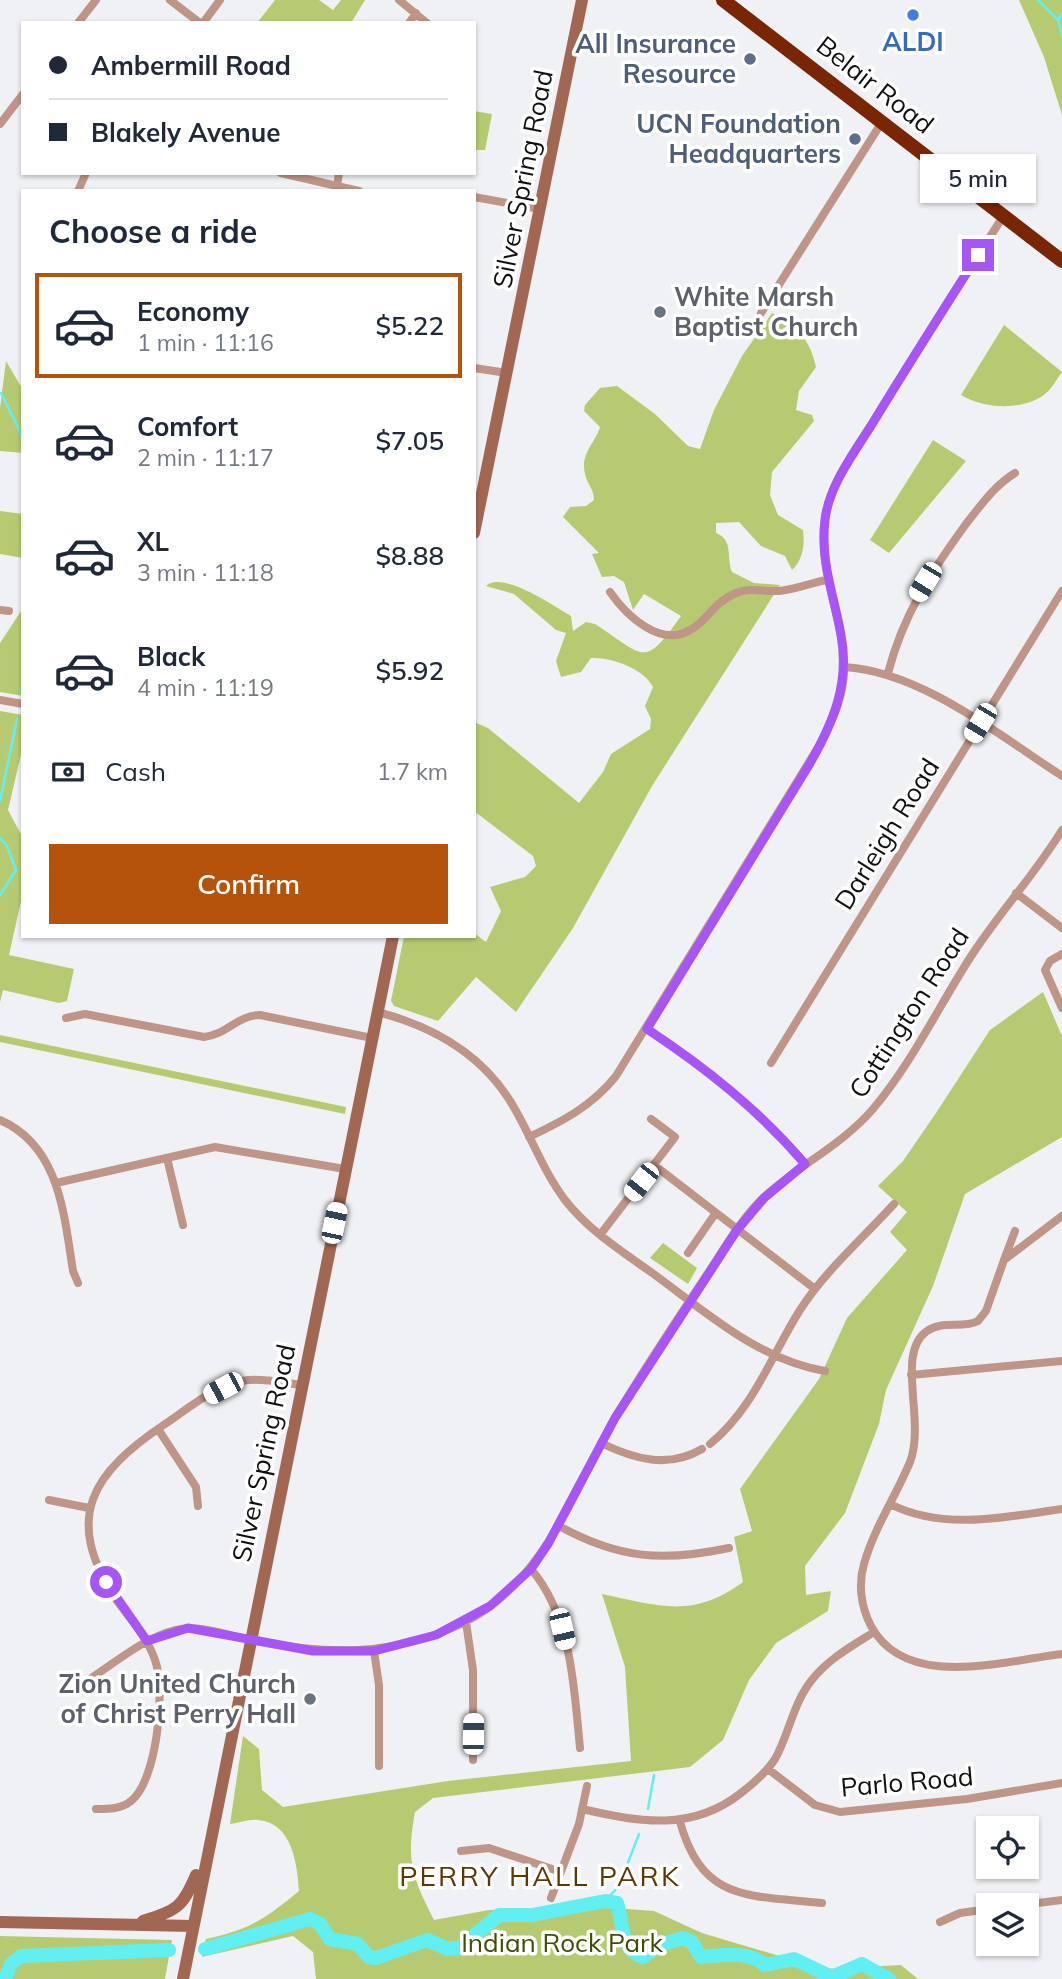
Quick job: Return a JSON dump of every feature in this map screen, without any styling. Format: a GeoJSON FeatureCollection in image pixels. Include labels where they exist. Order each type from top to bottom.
{"type":"FeatureCollection","features":[{"type":"Feature","properties":{"kind":"highway","name":"Belair Road"},"geometry":{"type":"LineString","coordinates":[[723,0],[1062,261]]}},
{"type":"Feature","properties":{"kind":"main road","name":"Silver Spring Road"},"geometry":{"type":"LineString","coordinates":[[476,523],[582,0]]}},
{"type":"Feature","properties":{"kind":"main road","name":"Silver Spring Road"},"geometry":{"type":"LineString","coordinates":[[183,1979],[206,1852],[393,938]]}},
{"type":"Feature","properties":{"kind":"main road"},"geometry":{"type":"LineString","coordinates":[[133,1924],[169,1913],[181,1905],[206,1852]]}},
{"type":"Feature","properties":{"kind":"main road"},"geometry":{"type":"LineString","coordinates":[[0,1922],[192,1926]]}},
{"type":"Feature","properties":{"kind":"street"},"geometry":{"type":"LineString","coordinates":[[80,21],[96,0]]}},
{"type":"Feature","properties":{"kind":"street"},"geometry":{"type":"LineString","coordinates":[[170,0],[198,21]]}},
{"type":"Feature","properties":{"kind":"street"},"geometry":{"type":"LineString","coordinates":[[203,21],[220,0]]}},
{"type":"Feature","properties":{"kind":"street"},"geometry":{"type":"LineString","coordinates":[[399,0],[425,21]]}},
{"type":"Feature","properties":{"kind":"street"},"geometry":{"type":"LineString","coordinates":[[410,21],[416,13]]}},
{"type":"Feature","properties":{"kind":"street"},"geometry":{"type":"LineString","coordinates":[[0,124],[21,97]]}},
{"type":"Feature","properties":{"kind":"street"},"geometry":{"type":"LineString","coordinates":[[761,313],[882,122]]}},
{"type":"Feature","properties":{"kind":"street"},"geometry":{"type":"LineString","coordinates":[[290,175],[350,189]]}},
{"type":"Feature","properties":{"kind":"street"},"geometry":{"type":"LineString","coordinates":[[337,186],[339,175]]}},
{"type":"Feature","properties":{"kind":"street"},"geometry":{"type":"LineString","coordinates":[[476,197],[540,209]]}},
{"type":"Feature","properties":{"kind":"street"},"geometry":{"type":"LineString","coordinates":[[529,1137],[580,1111],[596,1098],[620,1070],[822,741],[838,705],[844,667],[841,634],[826,580],[825,520],[835,487],[1004,215]]}},
{"type":"Feature","properties":{"kind":"street"},"geometry":{"type":"LineString","coordinates":[[476,369],[507,373]]}},
{"type":"Feature","properties":{"kind":"street"},"geometry":{"type":"LineString","coordinates":[[888,673],[905,618],[925,582],[990,494],[1015,474]]}},
{"type":"Feature","properties":{"kind":"street"},"geometry":{"type":"LineString","coordinates":[[610,592],[624,610],[646,627],[666,634],[679,634],[691,630],[708,611],[734,594],[748,589],[779,591],[826,580]]}},
{"type":"Feature","properties":{"kind":"street","name":"Darleigh Road"},"geometry":{"type":"LineString","coordinates":[[771,1063],[1062,591]]}},
{"type":"Feature","properties":{"kind":"street"},"geometry":{"type":"LineString","coordinates":[[844,667],[888,673],[923,689],[1062,776]]}},
{"type":"Feature","properties":{"kind":"street"},"geometry":{"type":"LineString","coordinates":[[0,700],[21,704]]}},
{"type":"Feature","properties":{"kind":"street","name":"Cottington Road"},"geometry":{"type":"LineString","coordinates":[[90,1679],[147,1641],[188,1628],[313,1651],[374,1651],[415,1643],[466,1622],[501,1597],[531,1569],[559,1526],[601,1443],[737,1230],[764,1198],[805,1164],[849,1133],[882,1097],[967,963],[1062,830]]}},
{"type":"Feature","properties":{"kind":"street"},"geometry":{"type":"LineString","coordinates":[[1016,893],[1061,927]]}},
{"type":"Feature","properties":{"kind":"street"},"geometry":{"type":"LineString","coordinates":[[1062,954],[1050,961],[1045,970],[1062,1009]]}},
{"type":"Feature","properties":{"kind":"street"},"geometry":{"type":"LineString","coordinates":[[377,1012],[425,1026],[457,1046],[498,1085],[516,1110],[567,1202],[600,1235],[735,1334],[775,1356],[825,1371]]}},
{"type":"Feature","properties":{"kind":"street"},"geometry":{"type":"LineString","coordinates":[[66,1018],[85,1014],[204,1037],[222,1032],[255,1015],[372,1038]]}},
{"type":"Feature","properties":{"kind":"street"},"geometry":{"type":"LineString","coordinates":[[647,1029],[724,1083],[771,1126],[805,1164]]}},
{"type":"Feature","properties":{"kind":"street"},"geometry":{"type":"LineString","coordinates":[[600,1235],[675,1137],[651,1119]]}},
{"type":"Feature","properties":{"kind":"street"},"geometry":{"type":"LineString","coordinates":[[0,1120],[24,1135],[40,1153],[56,1183],[78,1283]]}},
{"type":"Feature","properties":{"kind":"street"},"geometry":{"type":"LineString","coordinates":[[56,1183],[215,1147],[232,1147],[345,1168]]}},
{"type":"Feature","properties":{"kind":"street"},"geometry":{"type":"LineString","coordinates":[[167,1158],[183,1224]]}},
{"type":"Feature","properties":{"kind":"street"},"geometry":{"type":"LineString","coordinates":[[654,1165],[815,1289]]}},
{"type":"Feature","properties":{"kind":"street"},"geometry":{"type":"LineString","coordinates":[[601,1443],[636,1458],[655,1460],[682,1458],[706,1446],[738,1417],[815,1289],[894,1204]]}},
{"type":"Feature","properties":{"kind":"street"},"geometry":{"type":"LineString","coordinates":[[688,1253],[715,1214]]}},
{"type":"Feature","properties":{"kind":"street"},"geometry":{"type":"LineString","coordinates":[[1004,1261],[1062,1216]]}},
{"type":"Feature","properties":{"kind":"street"},"geometry":{"type":"LineString","coordinates":[[1015,1231],[984,1314],[971,1324],[938,1326],[924,1333],[911,1355],[916,1443],[872,1542],[862,1575],[862,1601],[874,1632],[896,1654],[930,1667],[955,1667],[1062,1654]]}},
{"type":"Feature","properties":{"kind":"street"},"geometry":{"type":"LineString","coordinates":[[911,1375],[1062,1361]]}},
{"type":"Feature","properties":{"kind":"street"},"geometry":{"type":"LineString","coordinates":[[96,1809],[125,1805],[141,1791],[148,1773],[161,1696],[157,1666],[147,1641],[117,1601],[96,1563],[89,1540],[89,1508],[106,1472],[132,1447],[158,1429],[201,1400],[238,1382],[265,1380],[301,1385]]}},
{"type":"Feature","properties":{"kind":"street"},"geometry":{"type":"LineString","coordinates":[[158,1429],[196,1487],[198,1506]]}},
{"type":"Feature","properties":{"kind":"street"},"geometry":{"type":"LineString","coordinates":[[49,1500],[89,1508]]}},
{"type":"Feature","properties":{"kind":"street"},"geometry":{"type":"LineString","coordinates":[[890,1504],[916,1516],[940,1520],[1062,1508]]}},
{"type":"Feature","properties":{"kind":"street"},"geometry":{"type":"LineString","coordinates":[[559,1526],[599,1546],[628,1555],[677,1557],[729,1548]]}},
{"type":"Feature","properties":{"kind":"street"},"geometry":{"type":"LineString","coordinates":[[531,1569],[548,1591],[562,1629],[571,1671],[580,1748]]}},
{"type":"Feature","properties":{"kind":"street"},"geometry":{"type":"LineString","coordinates":[[466,1622],[473,1670],[473,1760]]}},
{"type":"Feature","properties":{"kind":"street"},"geometry":{"type":"LineString","coordinates":[[582,1809],[643,1821],[680,1822],[728,1803],[768,1769],[811,1681],[834,1657],[874,1632]]}},
{"type":"Feature","properties":{"kind":"street"},"geometry":{"type":"LineString","coordinates":[[374,1651],[379,1685],[379,1766]]}},
{"type":"Feature","properties":{"kind":"street","name":"Parlo Road"},"geometry":{"type":"LineString","coordinates":[[768,1769],[815,1805],[840,1812],[967,1799],[1062,1783]]}},
{"type":"Feature","properties":{"kind":"street"},"geometry":{"type":"LineString","coordinates":[[551,1898],[582,1809],[587,1786]]}},
{"type":"Feature","properties":{"kind":"street"},"geometry":{"type":"LineString","coordinates":[[680,1822],[694,1860],[701,1870],[726,1889],[822,1903]]}},
{"type":"Feature","properties":{"kind":"street"},"geometry":{"type":"LineString","coordinates":[[461,1851],[489,1848],[561,1872]]}},
{"type":"Feature","properties":{"kind":"street"},"geometry":{"type":"LineString","coordinates":[[1039,1903],[1062,1900]]}},
{"type":"Feature","properties":{"kind":"street"},"geometry":{"type":"LineString","coordinates":[[940,1922],[960,1913],[976,1911]]}},
{"type":"Feature","properties":{"kind":"green space"},"geometry":{"type":"Polygon","coordinates":[[[275,0],[319,0],[333,10],[341,0],[365,0],[352,21],[259,21],[275,0]]]}},
{"type":"Feature","properties":{"kind":"green space"},"geometry":{"type":"Polygon","coordinates":[[[1019,0],[1062,0],[1062,115],[1044,57],[1019,0]]]}},
{"type":"Feature","properties":{"kind":"green space"},"geometry":{"type":"Polygon","coordinates":[[[476,111],[492,114],[485,150],[476,150],[476,111]]]}},
{"type":"Feature","properties":{"kind":"green space"},"geometry":{"type":"Polygon","coordinates":[[[772,313],[801,335],[813,356],[816,367],[799,391],[796,410],[812,415],[814,421],[772,472],[770,495],[778,515],[803,530],[799,562],[792,570],[785,556],[761,546],[739,522],[716,523],[716,533],[722,536],[727,544],[732,572],[754,583],[780,585],[652,786],[573,928],[516,1012],[476,977],[438,1021],[394,1006],[391,1001],[404,938],[476,938],[476,934],[486,942],[501,911],[490,887],[525,877],[536,866],[533,856],[476,813],[476,723],[488,728],[579,803],[603,772],[611,754],[650,729],[651,719],[645,706],[653,687],[642,674],[608,659],[591,658],[581,672],[561,677],[556,661],[566,633],[556,630],[514,594],[486,586],[494,582],[504,583],[541,598],[571,616],[573,631],[586,622],[595,624],[634,650],[650,651],[659,645],[681,616],[644,594],[633,610],[624,582],[614,576],[602,577],[592,554],[599,553],[563,517],[570,507],[586,506],[594,500],[584,467],[586,454],[600,427],[584,411],[585,405],[600,388],[617,386],[655,414],[688,446],[700,449],[714,410],[742,356],[772,313]]]}},
{"type":"Feature","properties":{"kind":"green space"},"geometry":{"type":"Polygon","coordinates":[[[1004,325],[1062,372],[1048,392],[1026,403],[1003,406],[970,400],[961,395],[1004,325]]]}},
{"type":"Feature","properties":{"kind":"green space"},"geometry":{"type":"Polygon","coordinates":[[[6,361],[21,387],[21,453],[0,451],[0,408],[6,361]]]}},
{"type":"Feature","properties":{"kind":"green space"},"geometry":{"type":"Polygon","coordinates":[[[933,440],[966,461],[889,553],[870,540],[933,440]]]}},
{"type":"Feature","properties":{"kind":"green space"},"geometry":{"type":"Polygon","coordinates":[[[0,511],[21,514],[21,558],[0,554],[0,511]]]}},
{"type":"Feature","properties":{"kind":"green space"},"geometry":{"type":"Polygon","coordinates":[[[21,611],[21,696],[0,692],[0,643],[21,611]]]}},
{"type":"Feature","properties":{"kind":"green space"},"geometry":{"type":"Polygon","coordinates":[[[0,711],[21,715],[21,755],[8,810],[21,834],[21,901],[9,955],[74,969],[67,1001],[59,1003],[3,990],[0,1002],[0,711]]]}},
{"type":"Feature","properties":{"kind":"green space","name":"Indian Rock Park"},"geometry":{"type":"Polygon","coordinates":[[[1043,992],[1062,1036],[1062,1137],[965,1194],[933,1286],[886,1390],[879,1424],[845,1513],[805,1566],[806,1595],[831,1591],[828,1611],[776,1643],[749,1680],[723,1740],[690,1767],[433,1798],[415,1812],[412,1829],[413,1868],[420,1892],[434,1920],[489,1910],[586,1906],[654,1911],[702,1933],[823,1969],[901,1965],[918,1979],[316,1979],[313,1952],[293,1936],[202,1957],[206,1939],[234,1932],[256,1922],[299,1891],[291,1847],[279,1829],[258,1820],[230,1824],[243,1736],[259,1749],[262,1790],[283,1807],[448,1781],[631,1761],[625,1667],[602,1594],[658,1605],[691,1605],[725,1594],[743,1582],[734,1537],[752,1531],[740,1489],[819,1379],[847,1318],[907,1250],[890,1232],[907,1212],[878,1186],[903,1161],[990,1030],[1043,992]]]}},
{"type":"Feature","properties":{"kind":"green space"},"geometry":{"type":"Polygon","coordinates":[[[0,1035],[346,1107],[345,1114],[0,1042],[0,1035]]]}},
{"type":"Feature","properties":{"kind":"green space"},"geometry":{"type":"Polygon","coordinates":[[[663,1243],[697,1268],[688,1284],[650,1258],[663,1243]]]}},
{"type":"Feature","properties":{"kind":"green space"},"geometry":{"type":"Polygon","coordinates":[[[0,1936],[172,1940],[165,1979],[0,1979],[0,1936]]]}},
{"type":"Feature","properties":{"kind":"waterway"},"geometry":{"type":"LineString","coordinates":[[1038,0],[1058,20],[1062,36]]}},
{"type":"Feature","properties":{"kind":"waterway"},"geometry":{"type":"LineString","coordinates":[[1058,20],[1062,13]]}},
{"type":"Feature","properties":{"kind":"waterway"},"geometry":{"type":"LineString","coordinates":[[1,393],[21,434]]}},
{"type":"Feature","properties":{"kind":"waterway"},"geometry":{"type":"LineString","coordinates":[[0,801],[17,719]]}},
{"type":"Feature","properties":{"kind":"waterway"},"geometry":{"type":"LineString","coordinates":[[0,838],[7,846],[16,870],[0,895]]}},
{"type":"Feature","properties":{"kind":"waterway"},"geometry":{"type":"LineString","coordinates":[[648,1809],[654,1775]]}},
{"type":"Feature","properties":{"kind":"waterway"},"geometry":{"type":"LineString","coordinates":[[605,1901],[619,1886],[639,1834]]}},
{"type":"Feature","properties":{"kind":"waterway"},"geometry":{"type":"LineString","coordinates":[[205,1949],[310,1919],[320,1924],[330,1939],[358,1944],[369,1957],[376,1958],[427,1940],[448,1949],[459,1948],[499,1915],[532,1915],[605,1901],[617,1903],[626,1942],[635,1953],[643,1957],[662,1944],[683,1938],[692,1942],[701,1957],[743,1955],[765,1965],[794,1959],[832,1977],[862,1964],[889,1979]]}},
{"type":"Feature","properties":{"kind":"waterway"},"geometry":{"type":"LineString","coordinates":[[5,1979],[11,1964],[21,1956],[169,1950]]}},
{"type":"Feature","properties":{"kind":"place","name":"ALDI"},"geometry":{"type":"Point","coordinates":[913,15]}},
{"type":"Feature","properties":{"kind":"place","name":"All Insurance Resource"},"geometry":{"type":"Point","coordinates":[750,59]}},
{"type":"Feature","properties":{"kind":"place","name":"UCN Foundation Headquarters"},"geometry":{"type":"Point","coordinates":[855,139]}},
{"type":"Feature","properties":{"kind":"place","name":"White Marsh Baptist Church"},"geometry":{"type":"Point","coordinates":[660,312]}},
{"type":"Feature","properties":{"kind":"place","name":"Zion United Church of Christ Perry Hall"},"geometry":{"type":"Point","coordinates":[310,1699]}},
{"type":"Feature","properties":{"kind":"district","name":"PERRY HALL PARK"},"geometry":{"type":"Point","coordinates":[540,1876]}},
{"type":"Feature","properties":{"kind":"route"},"geometry":{"type":"LineString","coordinates":[[106,1582],[147,1641],[172,1630],[188,1628],[313,1651],[374,1651],[425,1639],[466,1622],[501,1597],[531,1569],[559,1526],[630,1393],[737,1230],[764,1198],[805,1164],[771,1126],[724,1083],[695,1060],[647,1029],[809,765],[832,722],[843,684],[844,667],[841,634],[826,580],[825,520],[830,499],[872,424],[978,255]]}}]}
